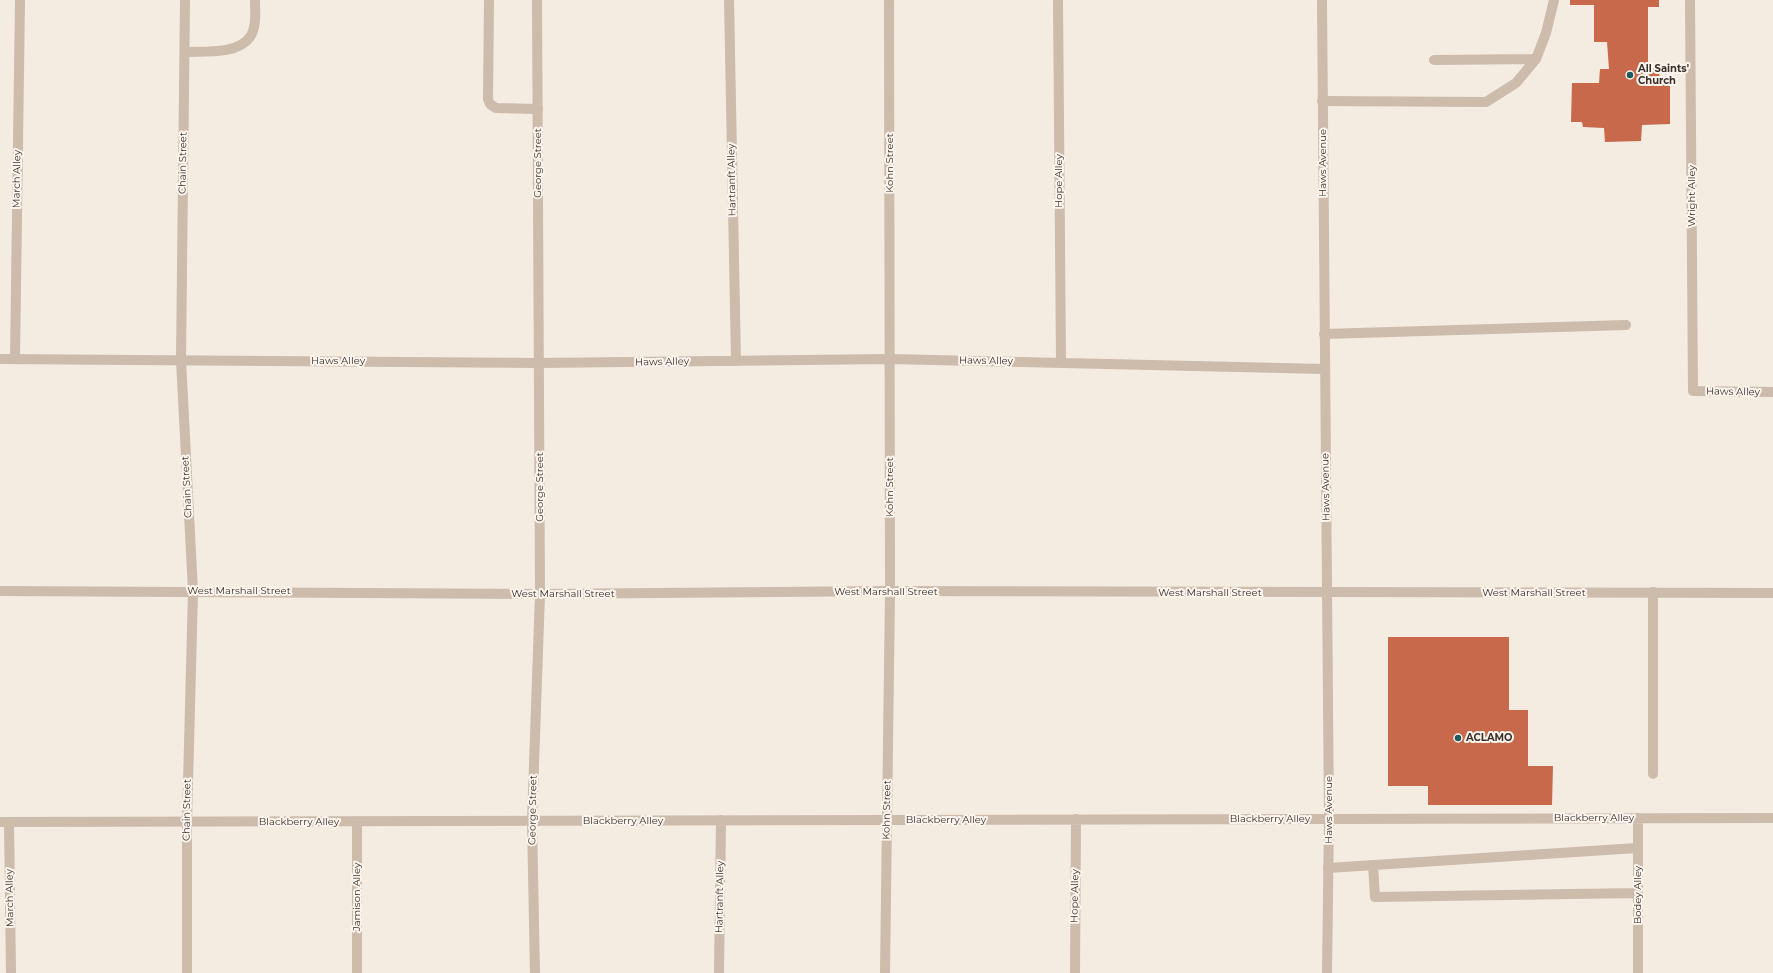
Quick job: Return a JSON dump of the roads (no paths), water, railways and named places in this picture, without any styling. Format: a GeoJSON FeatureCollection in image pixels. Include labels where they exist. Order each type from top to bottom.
{"type":"FeatureCollection","features":[{"type":"Feature","properties":{"kind":"street","name":"March Alley"},"geometry":{"type":"LineString","coordinates":[[15,359],[20,0]]}},
{"type":"Feature","properties":{"kind":"street","name":"Chain Street"},"geometry":{"type":"LineString","coordinates":[[186,0],[181,360],[193,591],[187,822],[186,973]]}},
{"type":"Feature","properties":{"kind":"street"},"geometry":{"type":"LineString","coordinates":[[185,52],[225,49],[238,46],[250,37],[255,23],[255,0]]}},
{"type":"Feature","properties":{"kind":"street"},"geometry":{"type":"LineString","coordinates":[[489,0],[488,98],[490,104],[496,108],[538,109]]}},
{"type":"Feature","properties":{"kind":"street","name":"George Street"},"geometry":{"type":"LineString","coordinates":[[535,973],[532,821],[540,594],[537,0]]}},
{"type":"Feature","properties":{"kind":"street","name":"Hartranft Alley"},"geometry":{"type":"LineString","coordinates":[[729,0],[736,361]]}},
{"type":"Feature","properties":{"kind":"street","name":"Kohn Street"},"geometry":{"type":"LineString","coordinates":[[885,973],[890,591],[889,0]]}},
{"type":"Feature","properties":{"kind":"street","name":"Hope Alley"},"geometry":{"type":"LineString","coordinates":[[1058,0],[1061,362]]}},
{"type":"Feature","properties":{"kind":"street","name":"Haws Avenue"},"geometry":{"type":"LineString","coordinates":[[1322,0],[1329,819],[1327,973]]}},
{"type":"Feature","properties":{"kind":"street"},"geometry":{"type":"LineString","coordinates":[[1322,101],[1486,102],[1516,83],[1536,59],[1546,34],[1554,0]]}},
{"type":"Feature","properties":{"kind":"street","name":"Wright Alley"},"geometry":{"type":"LineString","coordinates":[[1690,0],[1693,391]]}},
{"type":"Feature","properties":{"kind":"street"},"geometry":{"type":"LineString","coordinates":[[1434,60],[1536,59]]}},
{"type":"Feature","properties":{"kind":"street"},"geometry":{"type":"LineString","coordinates":[[1324,334],[1626,325]]}},
{"type":"Feature","properties":{"kind":"street","name":"Haws Alley"},"geometry":{"type":"LineString","coordinates":[[0,359],[540,363],[890,359],[1324,369]]}},
{"type":"Feature","properties":{"kind":"street","name":"Haws Alley"},"geometry":{"type":"LineString","coordinates":[[1693,391],[1773,392]]}},
{"type":"Feature","properties":{"kind":"street","name":"West Marshall Street"},"geometry":{"type":"LineString","coordinates":[[0,591],[540,594],[890,591],[1773,593]]}},
{"type":"Feature","properties":{"kind":"street"},"geometry":{"type":"LineString","coordinates":[[1652,592],[1653,774]]}},
{"type":"Feature","properties":{"kind":"street","name":"Bodey Alley"},"geometry":{"type":"LineString","coordinates":[[1638,818],[1638,973]]}},
{"type":"Feature","properties":{"kind":"street","name":"Blackberry Alley"},"geometry":{"type":"LineString","coordinates":[[5,822],[1773,818]]}},
{"type":"Feature","properties":{"kind":"street","name":"Hope Alley"},"geometry":{"type":"LineString","coordinates":[[1075,973],[1076,819]]}},
{"type":"Feature","properties":{"kind":"street","name":"Hartranft Alley"},"geometry":{"type":"LineString","coordinates":[[719,973],[721,820]]}},
{"type":"Feature","properties":{"kind":"street","name":"March Alley"},"geometry":{"type":"LineString","coordinates":[[5,822],[11,973]]}},
{"type":"Feature","properties":{"kind":"street","name":"Jamison Alley"},"geometry":{"type":"LineString","coordinates":[[357,822],[357,973]]}},
{"type":"Feature","properties":{"kind":"street"},"geometry":{"type":"LineString","coordinates":[[1328,868],[1637,848]]}},
{"type":"Feature","properties":{"kind":"street"},"geometry":{"type":"LineString","coordinates":[[1373,865],[1375,897],[1637,893]]}},
{"type":"Feature","properties":{"kind":"place","name":"All Saints' Church"},"geometry":{"type":"Point","coordinates":[1630,75]}},
{"type":"Feature","properties":{"kind":"place","name":"ACLAMO"},"geometry":{"type":"Point","coordinates":[1458,738]}}]}
